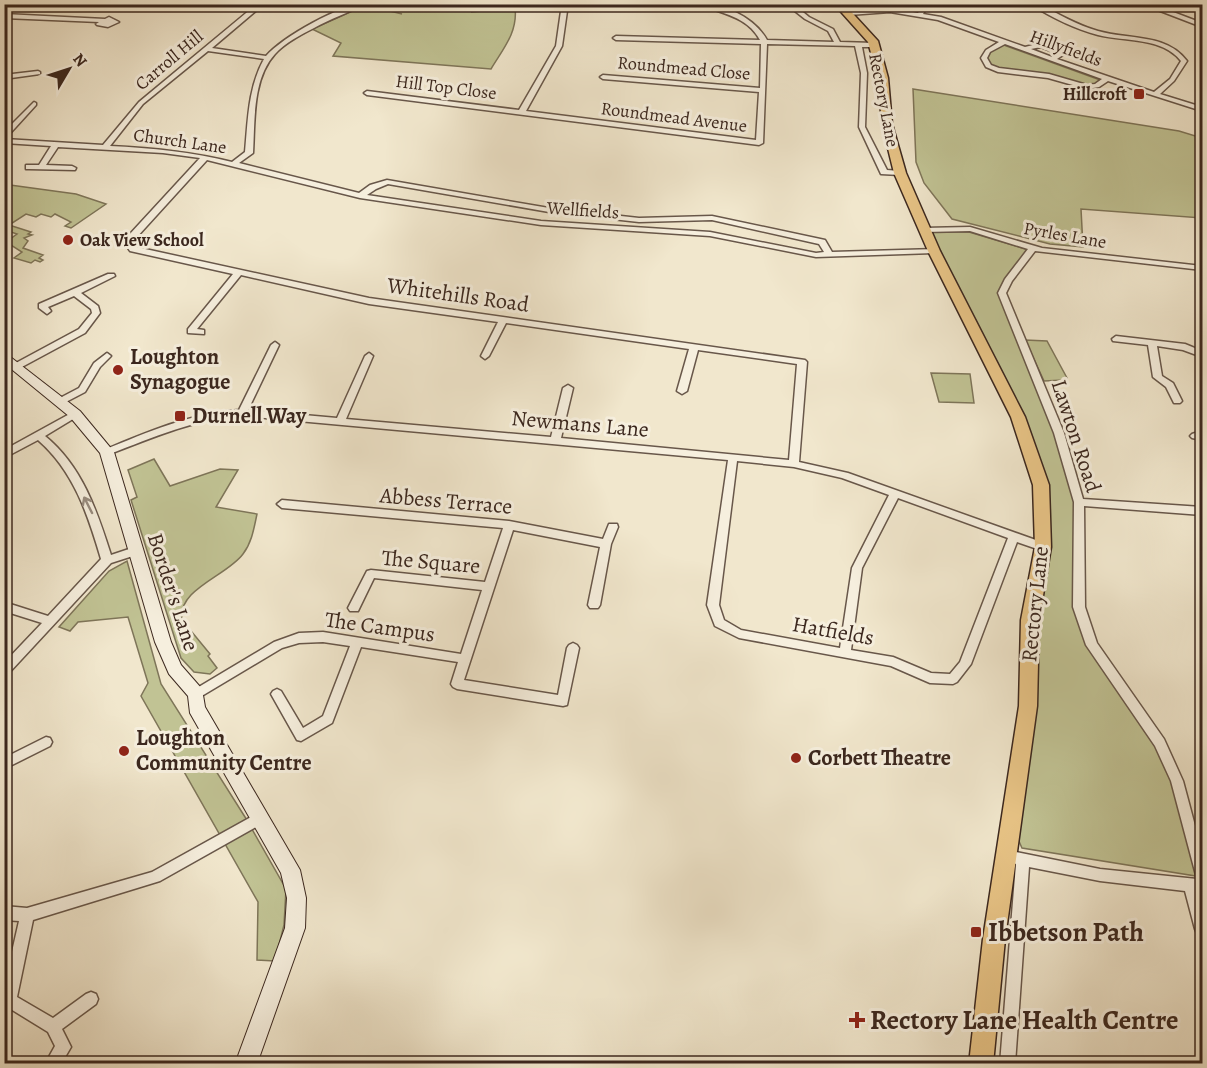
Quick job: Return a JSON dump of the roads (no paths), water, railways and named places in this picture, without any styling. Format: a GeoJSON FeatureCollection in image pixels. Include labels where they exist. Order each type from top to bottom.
{"type":"FeatureCollection","features":[{"type":"Feature","properties":{"kind":"main road","name":"Rectory Lane"},"geometry":{"type":"LineString","coordinates":[[838,4],[849,13],[874,45],[883,78],[887,124],[900,173],[934,251],[1018,417],[1041,485],[1043,547],[1030,620],[1028,706],[1015,858],[994,939],[981,1064]]}},
{"type":"Feature","properties":{"kind":"street","name":"Carroll Hill"},"geometry":{"type":"LineString","coordinates":[[105,147],[141,103],[261,4]]}},
{"type":"Feature","properties":{"kind":"street"},"geometry":{"type":"LineString","coordinates":[[206,49],[267,58],[319,23],[362,4]]}},
{"type":"Feature","properties":{"kind":"street"},"geometry":{"type":"LineString","coordinates":[[522,112],[560,46],[565,4]]}},
{"type":"Feature","properties":{"kind":"street"},"geometry":{"type":"LineString","coordinates":[[702,4],[730,13],[751,24],[764,42]]}},
{"type":"Feature","properties":{"kind":"street"},"geometry":{"type":"LineString","coordinates":[[789,4],[807,18],[831,30],[838,44]]}},
{"type":"Feature","properties":{"kind":"street"},"geometry":{"type":"LineString","coordinates":[[920,14],[924,8],[933,4]]}},
{"type":"Feature","properties":{"kind":"street"},"geometry":{"type":"LineString","coordinates":[[1033,4],[1101,34],[1150,42],[1174,51],[1184,61],[1172,80],[1156,94]]}},
{"type":"Feature","properties":{"kind":"street"},"geometry":{"type":"LineString","coordinates":[[1145,4],[1203,24]]}},
{"type":"Feature","properties":{"kind":"street","name":"Hillyfields"},"geometry":{"type":"LineString","coordinates":[[849,13],[890,10],[920,14],[1107,79],[1203,109]]}},
{"type":"Feature","properties":{"kind":"street"},"geometry":{"type":"LineString","coordinates":[[4,16],[103,20]]}},
{"type":"Feature","properties":{"kind":"street"},"geometry":{"type":"LineString","coordinates":[[616,38],[874,45]]}},
{"type":"Feature","properties":{"kind":"street","name":"Roundmead Avenue"},"geometry":{"type":"LineString","coordinates":[[522,112],[759,143],[764,42]]}},
{"type":"Feature","properties":{"kind":"street"},"geometry":{"type":"LineString","coordinates":[[1004,42],[988,51],[984,58],[988,66],[998,70],[1049,76],[1087,87],[1097,86],[1107,79]]}},
{"type":"Feature","properties":{"kind":"street","name":"Rectory Lane"},"geometry":{"type":"LineString","coordinates":[[858,44],[864,74],[862,127],[884,172],[900,173]]}},
{"type":"Feature","properties":{"kind":"street","name":"Church Lane"},"geometry":{"type":"LineString","coordinates":[[4,139],[105,147],[205,158],[234,164],[249,153],[257,82],[267,58]]}},
{"type":"Feature","properties":{"kind":"street"},"geometry":{"type":"LineString","coordinates":[[4,76],[38,73]]}},
{"type":"Feature","properties":{"kind":"street","name":"Roundmead Close"},"geometry":{"type":"LineString","coordinates":[[603,76],[762,90]]}},
{"type":"Feature","properties":{"kind":"street","name":"Hill Top Close"},"geometry":{"type":"LineString","coordinates":[[367,93],[522,112]]}},
{"type":"Feature","properties":{"kind":"street"},"geometry":{"type":"LineString","coordinates":[[4,139],[34,104]]}},
{"type":"Feature","properties":{"kind":"street"},"geometry":{"type":"LineString","coordinates":[[41,167],[56,144]]}},
{"type":"Feature","properties":{"kind":"street","name":"Whitehills Road"},"geometry":{"type":"LineString","coordinates":[[205,158],[132,237],[129,244],[133,249],[369,301],[801,362],[794,464]]}},
{"type":"Feature","properties":{"kind":"street","name":"Wellfields"},"geometry":{"type":"LineString","coordinates":[[234,164],[360,196],[541,223],[710,234],[816,255],[934,251]]}},
{"type":"Feature","properties":{"kind":"street"},"geometry":{"type":"LineString","coordinates":[[29,167],[72,168]]}},
{"type":"Feature","properties":{"kind":"street"},"geometry":{"type":"LineString","coordinates":[[360,196],[373,187],[387,182],[549,210],[639,220],[712,218],[822,242],[830,255]]}},
{"type":"Feature","properties":{"kind":"street"},"geometry":{"type":"LineString","coordinates":[[541,223],[549,210]]}},
{"type":"Feature","properties":{"kind":"street","name":"Pyrles Lane"},"geometry":{"type":"LineString","coordinates":[[924,230],[970,229],[1033,248],[1203,268]]}},
{"type":"Feature","properties":{"kind":"street","name":"Lawton Road"},"geometry":{"type":"LineString","coordinates":[[1033,248],[1020,268],[1006,280],[1002,292],[1059,433],[1079,502],[1079,607],[1092,645],[1160,743],[1177,782],[1203,875]]}},
{"type":"Feature","properties":{"kind":"street"},"geometry":{"type":"LineString","coordinates":[[201,332],[191,331],[239,272]]}},
{"type":"Feature","properties":{"kind":"street"},"geometry":{"type":"LineString","coordinates":[[30,307],[44,308],[111,276]]}},
{"type":"Feature","properties":{"kind":"street"},"geometry":{"type":"LineString","coordinates":[[17,366],[77,334],[89,324],[96,313],[94,308],[75,293]]}},
{"type":"Feature","properties":{"kind":"street"},"geometry":{"type":"LineString","coordinates":[[485,356],[503,320]]}},
{"type":"Feature","properties":{"kind":"street"},"geometry":{"type":"LineString","coordinates":[[1116,339],[1185,347],[1203,354]]}},
{"type":"Feature","properties":{"kind":"street"},"geometry":{"type":"LineString","coordinates":[[1152,344],[1158,377],[1170,385],[1177,401]]}},
{"type":"Feature","properties":{"kind":"street"},"geometry":{"type":"LineString","coordinates":[[242,413],[275,345]]}},
{"type":"Feature","properties":{"kind":"street"},"geometry":{"type":"LineString","coordinates":[[682,391],[694,347]]}},
{"type":"Feature","properties":{"kind":"street","name":"Border's Lane"},"geometry":{"type":"LineString","coordinates":[[4,356],[75,414],[90,428],[107,452],[163,642],[175,669],[196,694],[196,708],[290,870],[297,892],[298,910],[295,927],[246,1064]]}},
{"type":"Feature","properties":{"kind":"street"},"geometry":{"type":"LineString","coordinates":[[61,401],[82,390],[97,365],[108,356]]}},
{"type":"Feature","properties":{"kind":"street"},"geometry":{"type":"LineString","coordinates":[[340,423],[369,356]]}},
{"type":"Feature","properties":{"kind":"street"},"geometry":{"type":"LineString","coordinates":[[555,442],[568,388]]}},
{"type":"Feature","properties":{"kind":"street","name":"Newmans Lane"},"geometry":{"type":"LineString","coordinates":[[107,452],[191,420],[218,413],[242,413],[733,457],[794,464],[844,475],[1043,547]]}},
{"type":"Feature","properties":{"kind":"street"},"geometry":{"type":"LineString","coordinates":[[4,455],[75,414]]}},
{"type":"Feature","properties":{"kind":"street"},"geometry":{"type":"LineString","coordinates":[[38,435],[57,450],[78,484],[93,515],[107,560]]}},
{"type":"Feature","properties":{"kind":"street","name":"Hatfields"},"geometry":{"type":"LineString","coordinates":[[733,457],[713,605],[719,623],[740,634],[893,662],[930,678],[953,680],[964,664],[1014,537]]}},
{"type":"Feature","properties":{"kind":"street"},"geometry":{"type":"LineString","coordinates":[[845,654],[857,568],[894,494]]}},
{"type":"Feature","properties":{"kind":"street"},"geometry":{"type":"LineString","coordinates":[[1079,502],[1203,511]]}},
{"type":"Feature","properties":{"kind":"street","name":"Abbess Terrace"},"geometry":{"type":"LineString","coordinates":[[282,504],[509,525],[606,544]]}},
{"type":"Feature","properties":{"kind":"street","name":"The Square"},"geometry":{"type":"LineString","coordinates":[[509,525],[458,684],[563,701],[573,648]]}},
{"type":"Feature","properties":{"kind":"street"},"geometry":{"type":"LineString","coordinates":[[594,605],[606,544],[613,527]]}},
{"type":"Feature","properties":{"kind":"street"},"geometry":{"type":"LineString","coordinates":[[4,671],[107,560],[135,551]]}},
{"type":"Feature","properties":{"kind":"street","name":"The Square"},"geometry":{"type":"LineString","coordinates":[[354,608],[371,574],[489,587]]}},
{"type":"Feature","properties":{"kind":"street"},"geometry":{"type":"LineString","coordinates":[[4,606],[49,621]]}},
{"type":"Feature","properties":{"kind":"street","name":"The Campus"},"geometry":{"type":"LineString","coordinates":[[196,694],[278,645],[298,638],[323,637],[466,659]]}},
{"type":"Feature","properties":{"kind":"street"},"geometry":{"type":"LineString","coordinates":[[276,694],[302,736],[331,723],[357,642]]}},
{"type":"Feature","properties":{"kind":"street"},"geometry":{"type":"LineString","coordinates":[[4,764],[46,742]]}},
{"type":"Feature","properties":{"kind":"street"},"geometry":{"type":"LineString","coordinates":[[4,913],[27,915],[155,878],[260,818]]}},
{"type":"Feature","properties":{"kind":"street"},"geometry":{"type":"LineString","coordinates":[[1007,1064],[1015,858],[1100,875],[1196,885],[1203,929]]}},
{"type":"Feature","properties":{"kind":"street"},"geometry":{"type":"LineString","coordinates":[[27,915],[7,1001],[53,1027],[64,1047],[52,1064]]}},
{"type":"Feature","properties":{"kind":"street"},"geometry":{"type":"LineString","coordinates":[[53,1027],[91,999]]}},
{"type":"Feature","properties":{"kind":"place","name":"Hillcroft"},"geometry":{"type":"Point","coordinates":[1139,94]}},
{"type":"Feature","properties":{"kind":"place","name":"Oak View School"},"geometry":{"type":"Point","coordinates":[68,240]}},
{"type":"Feature","properties":{"kind":"place","name":"Loughton Synagogue"},"geometry":{"type":"Point","coordinates":[118,370]}},
{"type":"Feature","properties":{"kind":"place","name":"Durnell Way"},"geometry":{"type":"Point","coordinates":[180,416]}},
{"type":"Feature","properties":{"kind":"place","name":"Loughton Community Centre"},"geometry":{"type":"Point","coordinates":[124,751]}},
{"type":"Feature","properties":{"kind":"place","name":"Corbett Theatre"},"geometry":{"type":"Point","coordinates":[796,758]}},
{"type":"Feature","properties":{"kind":"place","name":"Ibbetson Path"},"geometry":{"type":"Point","coordinates":[976,932]}},
{"type":"Feature","properties":{"kind":"place","name":"Rectory Lane Health Centre"},"geometry":{"type":"Point","coordinates":[857,1020]}}]}
